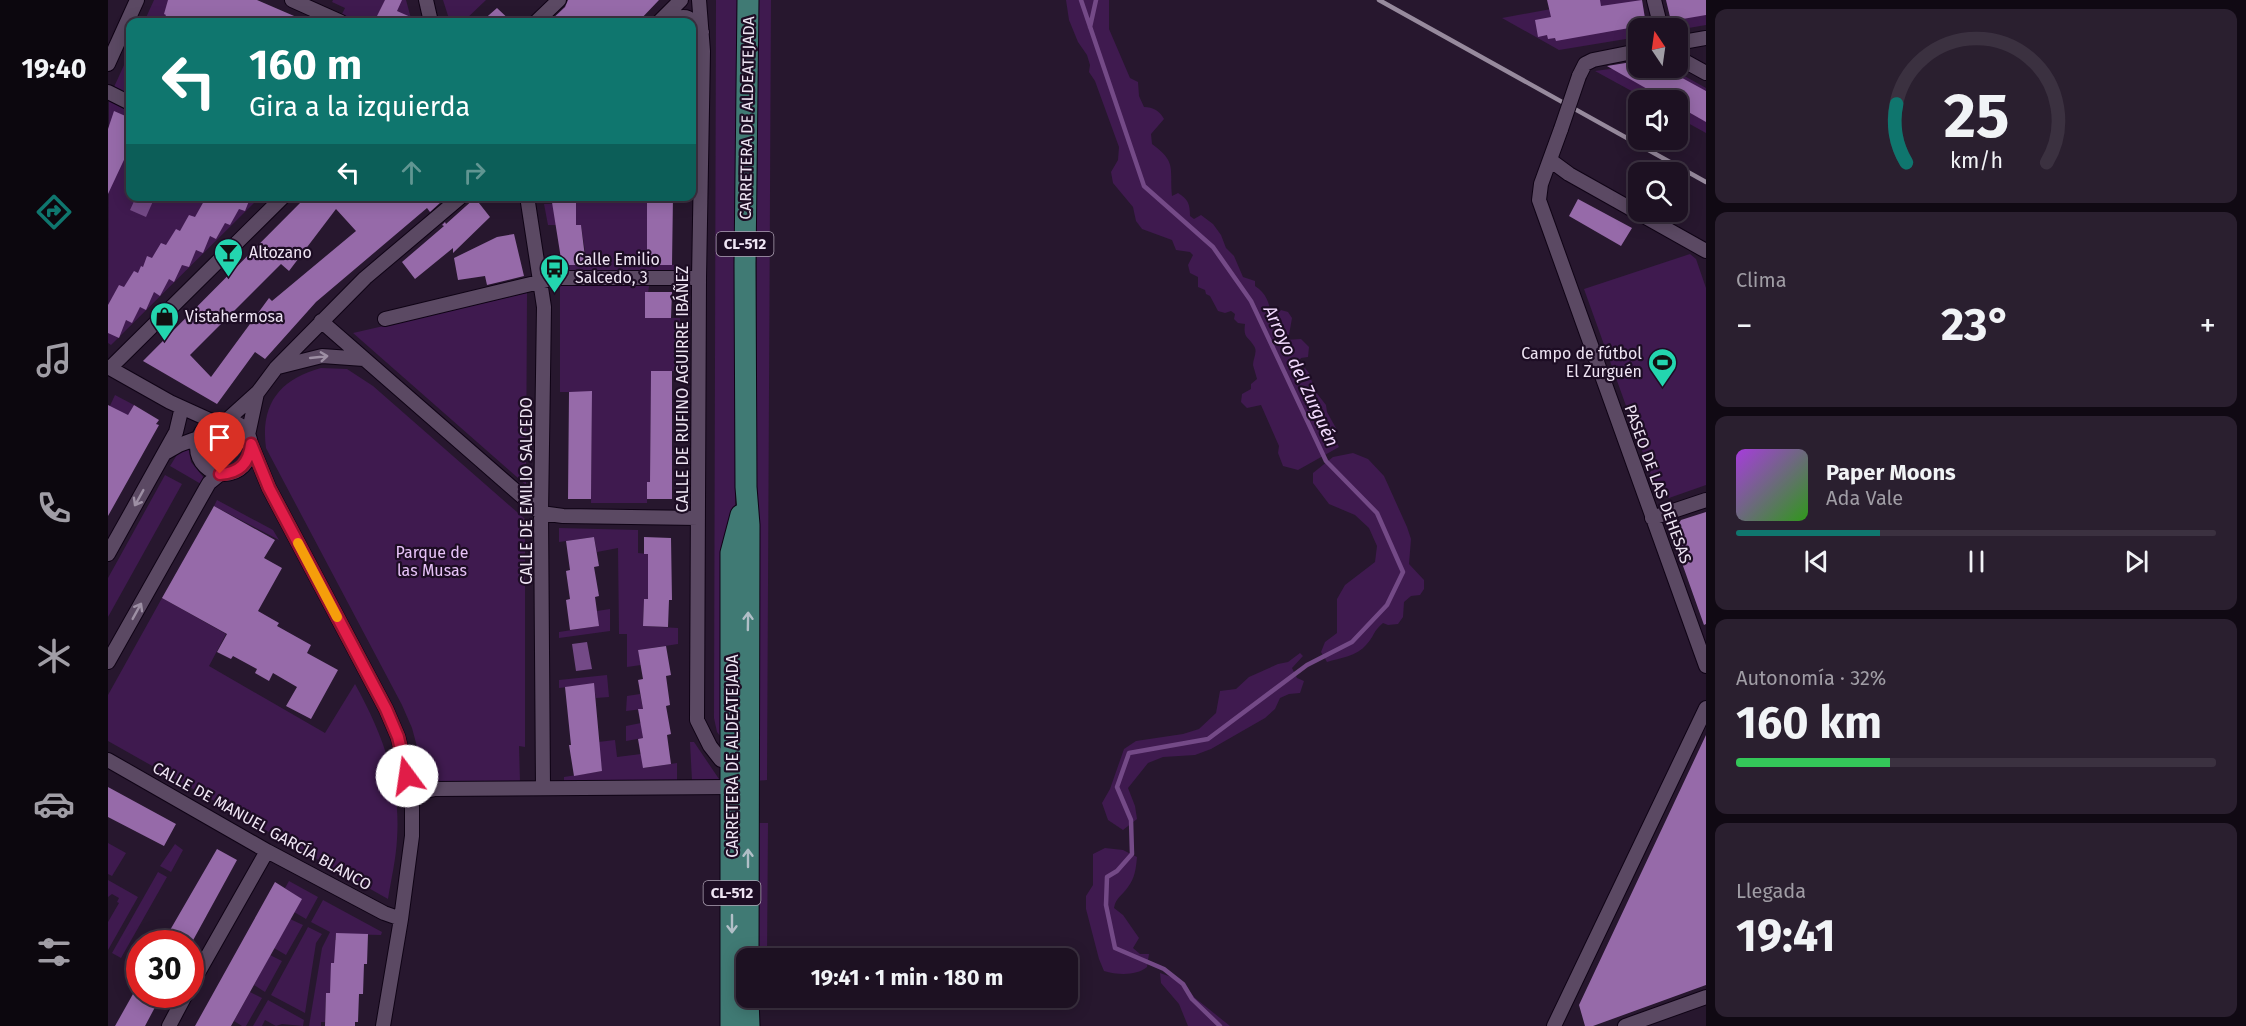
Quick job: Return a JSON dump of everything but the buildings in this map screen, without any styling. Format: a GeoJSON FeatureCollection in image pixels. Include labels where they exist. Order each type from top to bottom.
{"type":"FeatureCollection","features":[{"type":"Feature","properties":{"kind":"main road","name":"CARRETERA DE ALDEATEJADA"},"geometry":{"type":"LineString","coordinates":[[748,0],[745,264],[746,488],[749,525],[748,948]]}},
{"type":"Feature","properties":{"kind":"main road","name":"CARRETERA DE ALDEATEJADA"},"geometry":{"type":"LineString","coordinates":[[731,1026],[731,553],[746,488]]}},
{"type":"Feature","properties":{"kind":"main road"},"geometry":{"type":"LineString","coordinates":[[732,761],[740,751],[740,694],[747,664]]}},
{"type":"Feature","properties":{"kind":"main road"},"geometry":{"type":"LineString","coordinates":[[748,1008],[749,1026]]}},
{"type":"Feature","properties":{"kind":"street"},"geometry":{"type":"LineString","coordinates":[[129,18],[137,0]]}},
{"type":"Feature","properties":{"kind":"street"},"geometry":{"type":"LineString","coordinates":[[292,0],[332,18]]}},
{"type":"Feature","properties":{"kind":"street"},"geometry":{"type":"LineString","coordinates":[[426,0],[430,18]]}},
{"type":"Feature","properties":{"kind":"street"},"geometry":{"type":"LineString","coordinates":[[540,18],[559,0]]}},
{"type":"Feature","properties":{"kind":"street"},"geometry":{"type":"LineString","coordinates":[[663,18],[681,0]]}},
{"type":"Feature","properties":{"kind":"street","name":"CALLE DE RUFINO AGUIRRE IBÁÑEZ"},"geometry":{"type":"LineString","coordinates":[[699,0],[702,32],[697,720],[706,739],[721,760],[732,761]]}},
{"type":"Feature","properties":{"kind":"street"},"geometry":{"type":"LineString","coordinates":[[1654,0],[1658,18]]}},
{"type":"Feature","properties":{"kind":"street"},"geometry":{"type":"LineString","coordinates":[[108,63],[126,24]]}},
{"type":"Feature","properties":{"kind":"street"},"geometry":{"type":"LineString","coordinates":[[696,24],[702,32]]}},
{"type":"Feature","properties":{"kind":"street"},"geometry":{"type":"LineString","coordinates":[[1693,66],[1691,49],[1700,38]]}},
{"type":"Feature","properties":{"kind":"street","name":"PASEO DE LAS DEHESAS"},"geometry":{"type":"LineString","coordinates":[[1628,53],[1593,60],[1585,64],[1541,184],[1539,200],[1706,666]]}},
{"type":"Feature","properties":{"kind":"street"},"geometry":{"type":"LineString","coordinates":[[1688,63],[1706,73]]}},
{"type":"Feature","properties":{"kind":"street"},"geometry":{"type":"LineString","coordinates":[[108,92],[126,101]]}},
{"type":"Feature","properties":{"kind":"street"},"geometry":{"type":"LineString","coordinates":[[1550,160],[1569,174],[1706,251]]}},
{"type":"Feature","properties":{"kind":"street"},"geometry":{"type":"LineString","coordinates":[[279,201],[109,367],[175,406],[240,425],[250,440],[268,487],[386,709],[398,737],[412,794],[412,836],[383,1026]]}},
{"type":"Feature","properties":{"kind":"street"},"geometry":{"type":"LineString","coordinates":[[258,392],[250,454],[246,463],[230,474],[220,474],[203,465],[196,447],[203,429],[220,421],[258,392],[276,368],[365,278],[456,201]]}},
{"type":"Feature","properties":{"kind":"street","name":"CALLE DE EMILIO SALCEDO"},"geometry":{"type":"LineString","coordinates":[[528,201],[544,308],[541,513],[543,788]]}},
{"type":"Feature","properties":{"kind":"street"},"geometry":{"type":"LineString","coordinates":[[385,319],[556,278],[699,278]]}},
{"type":"Feature","properties":{"kind":"street"},"geometry":{"type":"LineString","coordinates":[[321,321],[541,513],[563,516],[698,518]]}},
{"type":"Feature","properties":{"kind":"street"},"geometry":{"type":"LineString","coordinates":[[276,368],[322,356],[364,359]]}},
{"type":"Feature","properties":{"kind":"street"},"geometry":{"type":"LineString","coordinates":[[175,406],[199,437]]}},
{"type":"Feature","properties":{"kind":"street"},"geometry":{"type":"LineString","coordinates":[[108,554],[176,432],[175,406]]}},
{"type":"Feature","properties":{"kind":"street"},"geometry":{"type":"LineString","coordinates":[[164,455],[179,445],[199,437]]}},
{"type":"Feature","properties":{"kind":"street"},"geometry":{"type":"LineString","coordinates":[[238,470],[253,475],[268,487]]}},
{"type":"Feature","properties":{"kind":"street"},"geometry":{"type":"LineString","coordinates":[[108,662],[209,483],[220,474]]}},
{"type":"Feature","properties":{"kind":"street"},"geometry":{"type":"LineString","coordinates":[[1652,518],[1706,500]]}},
{"type":"Feature","properties":{"kind":"street"},"geometry":{"type":"LineString","coordinates":[[1560,1022],[1706,708]]}},
{"type":"Feature","properties":{"kind":"street","name":"CALLE DE MANUEL GARCÍA BLANCO"},"geometry":{"type":"LineString","coordinates":[[108,760],[267,851],[384,913],[401,919]]}},
{"type":"Feature","properties":{"kind":"street"},"geometry":{"type":"LineString","coordinates":[[412,794],[435,789],[732,787]]}},
{"type":"Feature","properties":{"kind":"street"},"geometry":{"type":"LineString","coordinates":[[204,962],[267,851]]}},
{"type":"Feature","properties":{"kind":"street"},"geometry":{"type":"LineString","coordinates":[[1625,1026],[1706,998]]}},
{"type":"Feature","properties":{"kind":"street"},"geometry":{"type":"LineString","coordinates":[[169,1026],[179,1008]]}},
{"type":"Feature","properties":{"kind":"green space"},"geometry":{"type":"Polygon","coordinates":[[[154,0],[219,0],[214,11],[229,18],[146,18],[154,0]]]}},
{"type":"Feature","properties":{"kind":"green space"},"geometry":{"type":"Polygon","coordinates":[[[333,0],[406,0],[411,18],[351,18],[342,14],[345,8],[332,2],[333,0]]]}},
{"type":"Feature","properties":{"kind":"green space"},"geometry":{"type":"Polygon","coordinates":[[[443,0],[486,0],[467,18],[449,18],[443,0]]]}},
{"type":"Feature","properties":{"kind":"green space"},"geometry":{"type":"Polygon","coordinates":[[[716,0],[738,0],[735,507],[721,737],[717,732],[714,718],[716,0]]]}},
{"type":"Feature","properties":{"kind":"green space"},"geometry":{"type":"Polygon","coordinates":[[[758,0],[771,0],[767,780],[754,781],[758,0]]]}},
{"type":"Feature","properties":{"kind":"green space"},"geometry":{"type":"Polygon","coordinates":[[[1066,0],[1109,0],[1109,29],[1130,78],[1138,82],[1139,96],[1144,107],[1156,110],[1164,119],[1151,134],[1152,144],[1166,156],[1171,167],[1172,196],[1178,193],[1184,197],[1189,205],[1190,216],[1194,219],[1201,215],[1213,224],[1226,248],[1234,256],[1243,277],[1255,281],[1255,286],[1268,302],[1271,314],[1276,316],[1281,310],[1288,312],[1292,318],[1289,335],[1285,337],[1285,340],[1301,339],[1309,347],[1308,357],[1301,358],[1296,365],[1300,372],[1305,368],[1309,373],[1315,391],[1326,405],[1327,412],[1337,430],[1334,438],[1339,447],[1298,470],[1283,466],[1278,453],[1279,446],[1261,405],[1247,408],[1241,402],[1242,394],[1251,389],[1251,384],[1257,379],[1253,365],[1255,348],[1245,334],[1245,324],[1238,323],[1234,319],[1235,314],[1231,311],[1225,313],[1218,311],[1205,290],[1198,287],[1198,277],[1190,273],[1188,265],[1193,255],[1190,252],[1176,250],[1172,240],[1142,229],[1136,221],[1133,207],[1113,183],[1111,172],[1118,160],[1119,147],[1095,81],[1089,72],[1090,65],[1087,55],[1078,42],[1069,20],[1066,0]]]}},
{"type":"Feature","properties":{"kind":"green space"},"geometry":{"type":"Polygon","coordinates":[[[1600,0],[1642,0],[1645,18],[1628,18],[1628,39],[1559,50],[1502,18],[1600,0]]]}},
{"type":"Feature","properties":{"kind":"green space"},"geometry":{"type":"Polygon","coordinates":[[[1666,0],[1706,0],[1706,25],[1688,28],[1688,18],[1670,18],[1666,0]]]}},
{"type":"Feature","properties":{"kind":"green space"},"geometry":{"type":"Polygon","coordinates":[[[126,61],[126,93],[114,87],[126,61]]]}},
{"type":"Feature","properties":{"kind":"green space"},"geometry":{"type":"Polygon","coordinates":[[[1628,68],[1628,78],[1688,78],[1706,88],[1706,133],[1688,123],[1688,90],[1630,90],[1595,71],[1628,68]]]}},
{"type":"Feature","properties":{"kind":"green space"},"geometry":{"type":"Polygon","coordinates":[[[109,101],[126,109],[126,201],[256,201],[111,345],[108,343],[109,101]]]}},
{"type":"Feature","properties":{"kind":"green space"},"geometry":{"type":"Polygon","coordinates":[[[576,201],[647,201],[647,264],[680,265],[680,272],[556,270],[555,265],[587,264],[581,225],[548,225],[544,204],[576,203],[576,201]]]}},
{"type":"Feature","properties":{"kind":"green space","name":"Campo de fútbol El Zurguén"},"geometry":{"type":"Polygon","coordinates":[[[1690,254],[1696,259],[1706,288],[1706,485],[1669,498],[1657,492],[1584,289],[1690,254]]]}},
{"type":"Feature","properties":{"kind":"green space"},"geometry":{"type":"Polygon","coordinates":[[[560,286],[649,286],[645,318],[680,318],[679,371],[651,372],[650,482],[647,482],[647,503],[591,503],[592,392],[560,392],[560,286]]]}},
{"type":"Feature","properties":{"kind":"green space"},"geometry":{"type":"Polygon","coordinates":[[[527,293],[526,485],[353,333],[527,293]]]}},
{"type":"Feature","properties":{"kind":"green space","name":"Parque de las Musas"},"geometry":{"type":"Polygon","coordinates":[[[321,368],[347,369],[373,386],[525,519],[525,747],[519,746],[520,782],[427,784],[412,728],[402,705],[266,448],[266,418],[276,396],[294,379],[321,368]]]}},
{"type":"Feature","properties":{"kind":"green space"},"geometry":{"type":"Polygon","coordinates":[[[115,395],[134,405],[108,451],[108,410],[115,395]]]}},
{"type":"Feature","properties":{"kind":"green space"},"geometry":{"type":"Polygon","coordinates":[[[188,446],[191,462],[204,478],[201,484],[170,466],[180,450],[188,446]]]}},
{"type":"Feature","properties":{"kind":"green space"},"geometry":{"type":"Polygon","coordinates":[[[1353,453],[1368,459],[1384,476],[1411,539],[1409,564],[1424,580],[1424,589],[1420,595],[1411,596],[1404,602],[1403,617],[1398,624],[1383,623],[1369,642],[1358,652],[1327,662],[1321,652],[1325,642],[1337,633],[1337,599],[1345,585],[1375,562],[1377,546],[1369,528],[1355,515],[1329,504],[1313,483],[1313,473],[1333,457],[1353,453]]]}},
{"type":"Feature","properties":{"kind":"green space"},"geometry":{"type":"Polygon","coordinates":[[[165,475],[182,484],[108,617],[108,578],[165,475]]]}},
{"type":"Feature","properties":{"kind":"green space"},"geometry":{"type":"Polygon","coordinates":[[[217,500],[273,530],[279,540],[214,506],[217,500]]]}},
{"type":"Feature","properties":{"kind":"green space"},"geometry":{"type":"Polygon","coordinates":[[[559,528],[638,530],[638,553],[648,554],[648,599],[644,599],[643,626],[678,628],[678,644],[638,650],[641,665],[627,667],[627,634],[619,634],[618,548],[597,552],[594,537],[559,542],[559,528]]]}},
{"type":"Feature","properties":{"kind":"green space"},"geometry":{"type":"Polygon","coordinates":[[[162,598],[226,634],[209,666],[325,733],[355,684],[374,721],[393,778],[397,818],[396,847],[388,899],[108,741],[108,695],[162,598]]]}},
{"type":"Feature","properties":{"kind":"green space"},"geometry":{"type":"Polygon","coordinates":[[[610,609],[610,631],[559,638],[559,632],[598,626],[597,611],[610,609]]]}},
{"type":"Feature","properties":{"kind":"green space"},"geometry":{"type":"Polygon","coordinates":[[[1300,653],[1303,656],[1292,668],[1297,678],[1304,681],[1300,693],[1280,698],[1275,709],[1265,718],[1211,749],[1195,755],[1163,757],[1148,763],[1128,788],[1137,819],[1123,830],[1108,820],[1102,803],[1110,789],[1124,749],[1136,741],[1183,734],[1199,729],[1216,713],[1220,691],[1236,689],[1249,677],[1288,662],[1300,653]]]}},
{"type":"Feature","properties":{"kind":"green space"},"geometry":{"type":"Polygon","coordinates":[[[607,675],[609,697],[596,698],[593,684],[559,688],[559,680],[607,675]]]}},
{"type":"Feature","properties":{"kind":"green space"},"geometry":{"type":"Polygon","coordinates":[[[640,694],[643,709],[626,711],[627,696],[640,694]]]}},
{"type":"Feature","properties":{"kind":"green space"},"geometry":{"type":"Polygon","coordinates":[[[641,723],[643,738],[626,741],[626,726],[641,723]]]}},
{"type":"Feature","properties":{"kind":"green space"},"geometry":{"type":"Polygon","coordinates":[[[615,740],[617,757],[641,754],[644,768],[677,763],[677,781],[564,781],[564,777],[602,771],[598,742],[615,740]]]}},
{"type":"Feature","properties":{"kind":"green space"},"geometry":{"type":"Polygon","coordinates":[[[690,742],[694,742],[719,779],[692,781],[690,742]]]}},
{"type":"Feature","properties":{"kind":"green space"},"geometry":{"type":"Polygon","coordinates":[[[753,823],[768,823],[767,948],[753,948],[753,823]]]}},
{"type":"Feature","properties":{"kind":"green space"},"geometry":{"type":"Polygon","coordinates":[[[108,843],[126,853],[112,876],[108,874],[108,843]]]}},
{"type":"Feature","properties":{"kind":"green space"},"geometry":{"type":"Polygon","coordinates":[[[175,844],[183,850],[171,872],[160,866],[175,844]]]}},
{"type":"Feature","properties":{"kind":"green space"},"geometry":{"type":"Polygon","coordinates":[[[1105,848],[1123,850],[1137,857],[1132,880],[1114,908],[1123,915],[1139,938],[1133,948],[1140,954],[1149,954],[1147,967],[1132,973],[1104,971],[1086,909],[1086,896],[1093,885],[1093,854],[1105,848]]]}},
{"type":"Feature","properties":{"kind":"green space"},"geometry":{"type":"Polygon","coordinates":[[[158,872],[167,877],[137,930],[126,930],[126,949],[121,958],[112,953],[158,872]]]}},
{"type":"Feature","properties":{"kind":"green space"},"geometry":{"type":"Polygon","coordinates":[[[108,880],[138,897],[108,950],[108,922],[119,903],[117,902],[119,898],[112,894],[108,897],[108,880]]]}},
{"type":"Feature","properties":{"kind":"green space"},"geometry":{"type":"Polygon","coordinates":[[[289,881],[318,897],[306,919],[294,912],[301,899],[285,888],[289,881]]]}},
{"type":"Feature","properties":{"kind":"green space"},"geometry":{"type":"Polygon","coordinates":[[[323,900],[382,932],[381,935],[336,934],[335,940],[341,940],[335,963],[331,963],[331,970],[336,970],[330,993],[326,993],[325,1022],[321,1022],[321,1026],[309,1026],[322,948],[330,932],[311,922],[323,900]]]}},
{"type":"Feature","properties":{"kind":"green space"},"geometry":{"type":"Polygon","coordinates":[[[290,919],[303,925],[286,955],[274,948],[290,919]]]}},
{"type":"Feature","properties":{"kind":"green space"},"geometry":{"type":"Polygon","coordinates":[[[308,927],[322,934],[316,943],[305,1013],[271,995],[308,927]]]}},
{"type":"Feature","properties":{"kind":"green space"},"geometry":{"type":"Polygon","coordinates":[[[270,955],[282,961],[265,992],[254,985],[270,955]]]}},
{"type":"Feature","properties":{"kind":"green space"},"geometry":{"type":"Polygon","coordinates":[[[1160,973],[1180,980],[1195,998],[1230,1026],[1188,1026],[1179,1004],[1161,983],[1160,973]]]}},
{"type":"Feature","properties":{"kind":"green space"},"geometry":{"type":"Polygon","coordinates":[[[250,992],[262,998],[246,1026],[242,1026],[234,1021],[250,992]]]}},
{"type":"Feature","properties":{"kind":"green space"},"geometry":{"type":"Polygon","coordinates":[[[268,1000],[304,1020],[303,1026],[282,1024],[276,1026],[265,1020],[262,1026],[253,1026],[268,1000]]]}},
{"type":"Feature","properties":{"kind":"shaded area"},"geometry":{"type":"Polygon","coordinates":[[[134,201],[153,201],[146,217],[130,210],[134,201]]]}},
{"type":"Feature","properties":{"kind":"shaded area"},"geometry":{"type":"Polygon","coordinates":[[[587,642],[592,669],[576,671],[572,644],[587,642]]]}},
{"type":"Feature","properties":{"kind":"waterway","name":"Arroyo del Zurguén"},"geometry":{"type":"LineString","coordinates":[[1081,0],[1144,186],[1213,247],[1251,301],[1326,461],[1377,513],[1403,572],[1387,605],[1352,642],[1307,665],[1208,739],[1129,753],[1117,787],[1131,820],[1132,854],[1117,871],[1107,877],[1106,905],[1115,948],[1164,969],[1183,984],[1192,999],[1220,1026]]}},
{"type":"Feature","properties":{"kind":"waterway"},"geometry":{"type":"LineString","coordinates":[[1090,27],[1096,0]]}},
{"type":"Feature","properties":{"kind":"railway"},"geometry":{"type":"LineString","coordinates":[[1379,0],[1706,182]]}},
{"type":"Feature","properties":{"kind":"slow traffic"},"geometry":{"type":"LineString","coordinates":[[298,543],[337,617]]}},
{"type":"Feature","properties":{"kind":"place","name":"Altozano"},"geometry":{"type":"Point","coordinates":[228,278]}},
{"type":"Feature","properties":{"kind":"place","name":"Calle Emilio Salcedo, 3"},"geometry":{"type":"Point","coordinates":[554,294]}},
{"type":"Feature","properties":{"kind":"place","name":"Vistahermosa"},"geometry":{"type":"Point","coordinates":[164,342]}},
{"type":"Feature","properties":{"kind":"place","name":"Campo de fútbol El Zurguén"},"geometry":{"type":"Point","coordinates":[1663,388]}},
{"type":"Feature","properties":{"kind":"route"},"geometry":{"type":"LineString","coordinates":[[220,474],[230,474],[246,463],[251,444],[269,488],[386,709],[398,737],[407,776]]}}]}
